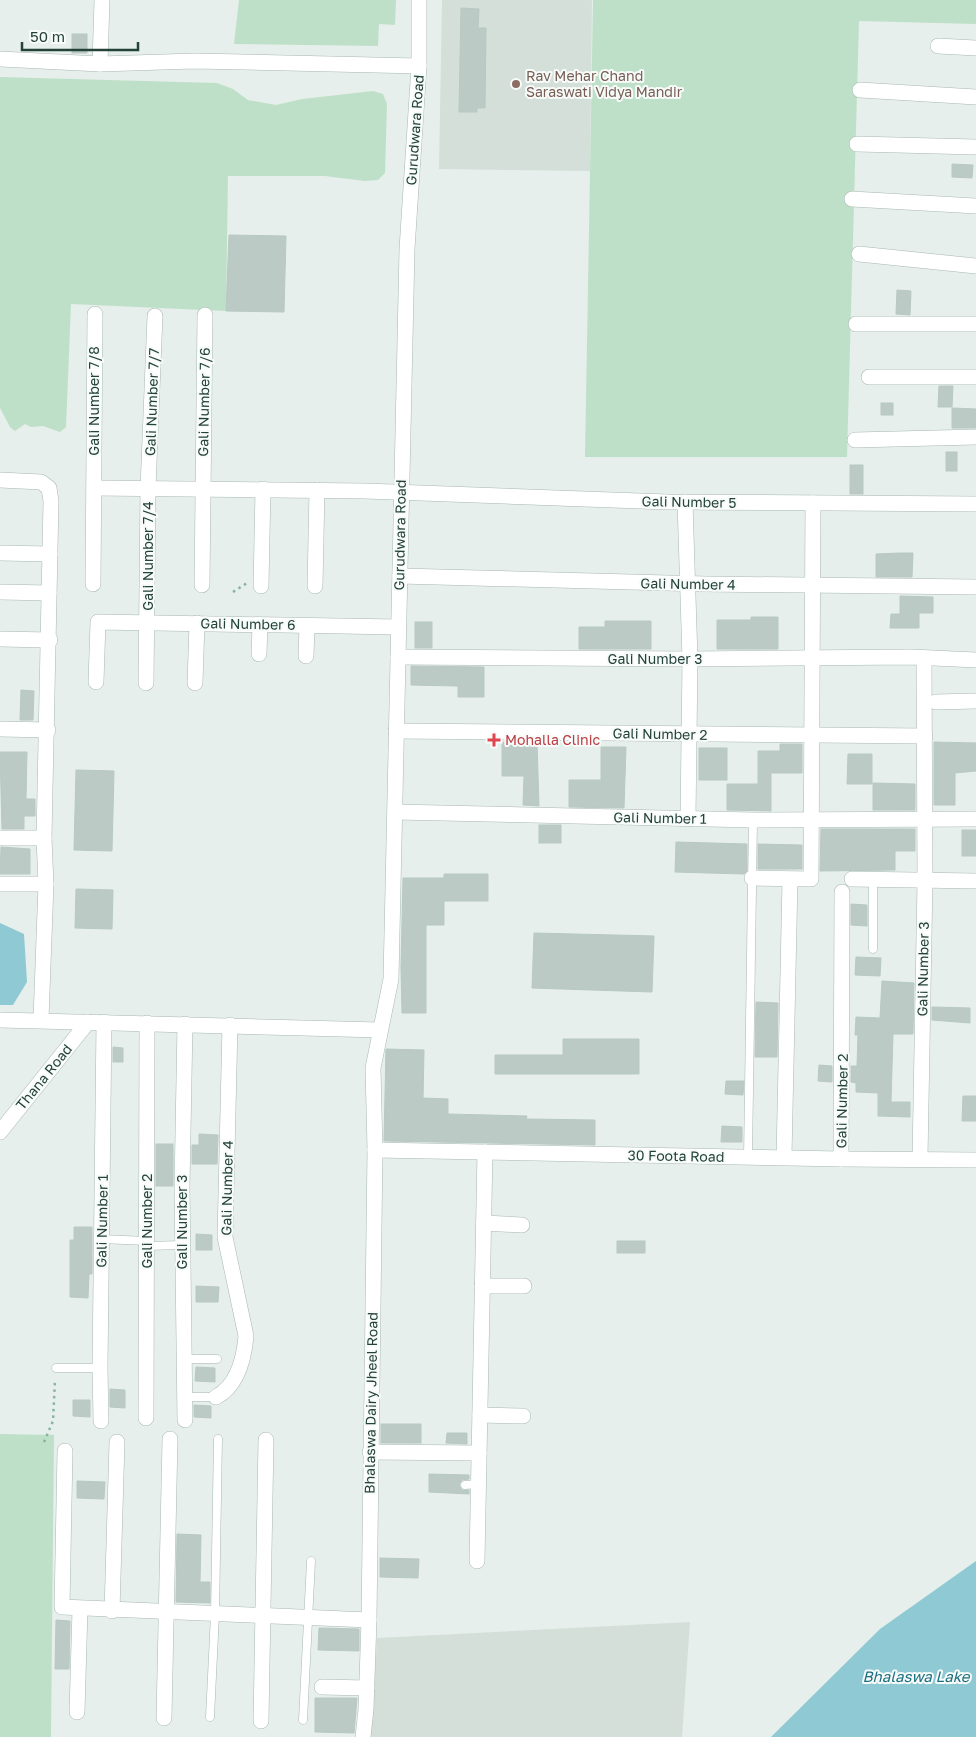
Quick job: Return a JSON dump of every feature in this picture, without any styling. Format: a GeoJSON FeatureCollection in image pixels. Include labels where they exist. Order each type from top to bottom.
{"type":"FeatureCollection","features":[{"type":"Feature","properties":{"kind":"street"},"geometry":{"type":"LineString","coordinates":[[100,64],[102,0]]}},
{"type":"Feature","properties":{"kind":"street","name":"Gurudwara Road"},"geometry":{"type":"LineString","coordinates":[[373,1068],[391,979],[407,250],[419,66],[419,0]]}},
{"type":"Feature","properties":{"kind":"street"},"geometry":{"type":"LineString","coordinates":[[938,46],[976,48]]}},
{"type":"Feature","properties":{"kind":"street"},"geometry":{"type":"LineString","coordinates":[[0,59],[100,64],[195,61],[419,66]]}},
{"type":"Feature","properties":{"kind":"street"},"geometry":{"type":"LineString","coordinates":[[860,90],[976,96]]}},
{"type":"Feature","properties":{"kind":"street"},"geometry":{"type":"LineString","coordinates":[[857,144],[976,147]]}},
{"type":"Feature","properties":{"kind":"street"},"geometry":{"type":"LineString","coordinates":[[852,199],[976,206]]}},
{"type":"Feature","properties":{"kind":"street"},"geometry":{"type":"LineString","coordinates":[[859,254],[976,266]]}},
{"type":"Feature","properties":{"kind":"street","name":"Gali Number 7/8"},"geometry":{"type":"LineString","coordinates":[[93,584],[95,314]]}},
{"type":"Feature","properties":{"kind":"street","name":"Gali Number 7/6"},"geometry":{"type":"LineString","coordinates":[[202,585],[205,315]]}},
{"type":"Feature","properties":{"kind":"street","name":"Gali Number 7/7"},"geometry":{"type":"LineString","coordinates":[[148,488],[155,316]]}},
{"type":"Feature","properties":{"kind":"street"},"geometry":{"type":"LineString","coordinates":[[856,324],[976,324]]}},
{"type":"Feature","properties":{"kind":"street"},"geometry":{"type":"LineString","coordinates":[[869,377],[976,377]]}},
{"type":"Feature","properties":{"kind":"street"},"geometry":{"type":"LineString","coordinates":[[855,440],[976,437]]}},
{"type":"Feature","properties":{"kind":"street"},"geometry":{"type":"LineString","coordinates":[[0,480],[41,482],[49,488],[50,640],[44,838],[46,884],[41,1019]]}},
{"type":"Feature","properties":{"kind":"street","name":"Gali Number 5"},"geometry":{"type":"LineString","coordinates":[[94,488],[263,488],[685,502],[976,504]]}},
{"type":"Feature","properties":{"kind":"street","name":"Gali Number 7/4"},"geometry":{"type":"LineString","coordinates":[[146,682],[148,488]]}},
{"type":"Feature","properties":{"kind":"street"},"geometry":{"type":"LineString","coordinates":[[260,586],[263,488]]}},
{"type":"Feature","properties":{"kind":"street"},"geometry":{"type":"LineString","coordinates":[[315,586],[317,490]]}},
{"type":"Feature","properties":{"kind":"street"},"geometry":{"type":"LineString","coordinates":[[685,502],[690,659],[688,819]]}},
{"type":"Feature","properties":{"kind":"street"},"geometry":{"type":"LineString","coordinates":[[752,878],[811,879],[813,503]]}},
{"type":"Feature","properties":{"kind":"street"},"geometry":{"type":"LineString","coordinates":[[0,552],[50,554]]}},
{"type":"Feature","properties":{"kind":"street","name":"Gali Number 4"},"geometry":{"type":"LineString","coordinates":[[400,576],[688,584],[976,587]]}},
{"type":"Feature","properties":{"kind":"street"},"geometry":{"type":"LineString","coordinates":[[0,592],[49,593]]}},
{"type":"Feature","properties":{"kind":"street","name":"Gali Number 6"},"geometry":{"type":"LineString","coordinates":[[96,682],[98,622],[398,627]]}},
{"type":"Feature","properties":{"kind":"street"},"geometry":{"type":"LineString","coordinates":[[196,683],[197,624]]}},
{"type":"Feature","properties":{"kind":"street"},"geometry":{"type":"LineString","coordinates":[[259,654],[260,624]]}},
{"type":"Feature","properties":{"kind":"street"},"geometry":{"type":"LineString","coordinates":[[306,656],[307,626]]}},
{"type":"Feature","properties":{"kind":"street"},"geometry":{"type":"LineString","coordinates":[[0,639],[50,640]]}},
{"type":"Feature","properties":{"kind":"street","name":"Gali Number 3"},"geometry":{"type":"LineString","coordinates":[[398,657],[690,659],[918,657],[925,736],[925,880],[920,1160]]}},
{"type":"Feature","properties":{"kind":"street"},"geometry":{"type":"LineString","coordinates":[[918,657],[976,660]]}},
{"type":"Feature","properties":{"kind":"street"},"geometry":{"type":"LineString","coordinates":[[936,702],[976,702]]}},
{"type":"Feature","properties":{"kind":"street"},"geometry":{"type":"LineString","coordinates":[[0,729],[48,730]]}},
{"type":"Feature","properties":{"kind":"street","name":"Gali Number 2"},"geometry":{"type":"LineString","coordinates":[[396,731],[925,736]]}},
{"type":"Feature","properties":{"kind":"street","name":"Gali Number 1"},"geometry":{"type":"LineString","coordinates":[[394,812],[753,820],[976,819]]}},
{"type":"Feature","properties":{"kind":"street"},"geometry":{"type":"LineString","coordinates":[[0,838],[44,838]]}},
{"type":"Feature","properties":{"kind":"street"},"geometry":{"type":"LineString","coordinates":[[852,879],[976,881]]}},
{"type":"Feature","properties":{"kind":"street"},"geometry":{"type":"LineString","coordinates":[[784,1157],[790,880]]}},
{"type":"Feature","properties":{"kind":"street"},"geometry":{"type":"LineString","coordinates":[[0,884],[46,884]]}},
{"type":"Feature","properties":{"kind":"street","name":"Gali Number 2"},"geometry":{"type":"LineString","coordinates":[[841,1160],[842,892]]}},
{"type":"Feature","properties":{"kind":"street"},"geometry":{"type":"LineString","coordinates":[[0,1020],[41,1019],[380,1030]]}},
{"type":"Feature","properties":{"kind":"street","name":"Thana Road"},"geometry":{"type":"LineString","coordinates":[[0,1132],[88,1022]]}},
{"type":"Feature","properties":{"kind":"street","name":"Gali Number 1"},"geometry":{"type":"LineString","coordinates":[[101,1421],[104,1022]]}},
{"type":"Feature","properties":{"kind":"street","name":"Gali Number 2"},"geometry":{"type":"LineString","coordinates":[[146,1418],[147,1023]]}},
{"type":"Feature","properties":{"kind":"street","name":"Gali Number 3"},"geometry":{"type":"LineString","coordinates":[[185,1420],[182,1245],[186,1024]]}},
{"type":"Feature","properties":{"kind":"street","name":"Gali Number 4"},"geometry":{"type":"LineString","coordinates":[[216,1397],[227,1391],[236,1377],[245,1348],[246,1336],[225,1237],[230,1025]]}},
{"type":"Feature","properties":{"kind":"street","name":"Bhalaswa Dairy Jheel Road"},"geometry":{"type":"LineString","coordinates":[[363,1737],[369,1620],[375,1150],[373,1068]]}},
{"type":"Feature","properties":{"kind":"street","name":"30 Foota Road"},"geometry":{"type":"LineString","coordinates":[[375,1150],[784,1157],[841,1160],[976,1160]]}},
{"type":"Feature","properties":{"kind":"street"},"geometry":{"type":"LineString","coordinates":[[476,1562],[471,1484],[479,1453],[485,1152]]}},
{"type":"Feature","properties":{"kind":"street"},"geometry":{"type":"LineString","coordinates":[[484,1223],[522,1225]]}},
{"type":"Feature","properties":{"kind":"street"},"geometry":{"type":"LineString","coordinates":[[482,1286],[524,1286]]}},
{"type":"Feature","properties":{"kind":"street"},"geometry":{"type":"LineString","coordinates":[[480,1415],[523,1416]]}},
{"type":"Feature","properties":{"kind":"street"},"geometry":{"type":"LineString","coordinates":[[164,1718],[170,1440]]}},
{"type":"Feature","properties":{"kind":"street"},"geometry":{"type":"LineString","coordinates":[[261,1721],[266,1440]]}},
{"type":"Feature","properties":{"kind":"street"},"geometry":{"type":"LineString","coordinates":[[112,1611],[117,1442]]}},
{"type":"Feature","properties":{"kind":"street"},"geometry":{"type":"LineString","coordinates":[[65,1451],[62,1607],[112,1611],[264,1614],[369,1620]]}},
{"type":"Feature","properties":{"kind":"street"},"geometry":{"type":"LineString","coordinates":[[370,1452],[479,1453]]}},
{"type":"Feature","properties":{"kind":"street"},"geometry":{"type":"LineString","coordinates":[[77,1712],[80,1609]]}},
{"type":"Feature","properties":{"kind":"street"},"geometry":{"type":"LineString","coordinates":[[322,1687],[367,1688]]}},
{"type":"Feature","properties":{"kind":"lane"},"geometry":{"type":"LineString","coordinates":[[748,1157],[753,820]]}},
{"type":"Feature","properties":{"kind":"lane"},"geometry":{"type":"LineString","coordinates":[[873,949],[874,879]]}},
{"type":"Feature","properties":{"kind":"lane"},"geometry":{"type":"LineString","coordinates":[[102,1239],[182,1245]]}},
{"type":"Feature","properties":{"kind":"lane"},"geometry":{"type":"LineString","coordinates":[[184,1359],[217,1359]]}},
{"type":"Feature","properties":{"kind":"lane"},"geometry":{"type":"LineString","coordinates":[[56,1368],[100,1368]]}},
{"type":"Feature","properties":{"kind":"lane"},"geometry":{"type":"LineString","coordinates":[[185,1398],[216,1397]]}},
{"type":"Feature","properties":{"kind":"lane"},"geometry":{"type":"LineString","coordinates":[[210,1717],[215,1614],[218,1439]]}},
{"type":"Feature","properties":{"kind":"lane"},"geometry":{"type":"LineString","coordinates":[[304,1720],[311,1562]]}},
{"type":"Feature","properties":{"kind":"path"},"geometry":{"type":"LineString","coordinates":[[44,1442],[53,1421],[56,1368]]}},
{"type":"Feature","properties":{"kind":"shaded area","name":"Rav Mehar Chand Saraswati Vidya Mandir"},"geometry":{"type":"Polygon","coordinates":[[[442,0],[592,0],[590,171],[439,169],[442,0]]]}},
{"type":"Feature","properties":{"kind":"shaded area"},"geometry":{"type":"Polygon","coordinates":[[[690,1622],[682,1737],[371,1737],[377,1638],[690,1622]]]}},
{"type":"Feature","properties":{"kind":"green space"},"geometry":{"type":"Polygon","coordinates":[[[239,0],[396,0],[395,25],[379,24],[378,46],[234,44],[239,0]]]}},
{"type":"Feature","properties":{"kind":"green space"},"geometry":{"type":"Polygon","coordinates":[[[593,0],[976,0],[976,24],[859,21],[847,457],[585,457],[593,0]]]}},
{"type":"Feature","properties":{"kind":"green space"},"geometry":{"type":"Polygon","coordinates":[[[0,77],[217,83],[233,89],[248,100],[276,105],[302,99],[373,91],[383,94],[387,104],[385,173],[378,180],[365,181],[325,176],[228,176],[226,311],[71,304],[66,427],[60,432],[43,426],[31,427],[25,424],[15,431],[10,427],[0,408],[0,77]]]}},
{"type":"Feature","properties":{"kind":"green space"},"geometry":{"type":"Polygon","coordinates":[[[0,1434],[54,1435],[51,1737],[0,1737],[0,1434]]]}},
{"type":"Feature","properties":{"kind":"water"},"geometry":{"type":"Polygon","coordinates":[[[0,923],[24,934],[27,982],[13,1005],[0,1005],[0,923]]]}},
{"type":"Feature","properties":{"kind":"water","name":"Bhalaswa Lake"},"geometry":{"type":"Polygon","coordinates":[[[976,1561],[976,1737],[771,1737],[880,1629],[976,1561]]]}},
{"type":"Feature","properties":{"kind":"building"},"geometry":{"type":"Polygon","coordinates":[[[461,8],[479,9],[478,28],[486,28],[485,108],[477,108],[477,112],[459,112],[461,8]]]}},
{"type":"Feature","properties":{"kind":"building"},"geometry":{"type":"Polygon","coordinates":[[[72,34],[87,34],[87,53],[72,53],[72,34]]]}},
{"type":"Feature","properties":{"kind":"building"},"geometry":{"type":"Polygon","coordinates":[[[952,164],[973,165],[972,178],[952,177],[952,164]]]}},
{"type":"Feature","properties":{"kind":"building"},"geometry":{"type":"Polygon","coordinates":[[[229,235],[286,236],[284,312],[226,311],[229,235]]]}},
{"type":"Feature","properties":{"kind":"building"},"geometry":{"type":"Polygon","coordinates":[[[897,290],[911,291],[910,315],[896,314],[897,290]]]}},
{"type":"Feature","properties":{"kind":"building"},"geometry":{"type":"Polygon","coordinates":[[[939,386],[953,386],[952,407],[938,407],[939,386]]]}},
{"type":"Feature","properties":{"kind":"building"},"geometry":{"type":"Polygon","coordinates":[[[881,403],[893,403],[893,415],[881,415],[881,403]]]}},
{"type":"Feature","properties":{"kind":"building"},"geometry":{"type":"Polygon","coordinates":[[[952,408],[976,409],[976,428],[952,428],[952,408]]]}},
{"type":"Feature","properties":{"kind":"building"},"geometry":{"type":"Polygon","coordinates":[[[946,452],[957,452],[957,471],[946,471],[946,452]]]}},
{"type":"Feature","properties":{"kind":"building"},"geometry":{"type":"Polygon","coordinates":[[[850,465],[863,465],[863,494],[850,494],[850,465]]]}},
{"type":"Feature","properties":{"kind":"building"},"geometry":{"type":"Polygon","coordinates":[[[913,553],[912,577],[876,577],[876,554],[913,553]]]}},
{"type":"Feature","properties":{"kind":"building"},"geometry":{"type":"Polygon","coordinates":[[[900,596],[933,597],[933,613],[919,613],[919,628],[890,628],[891,614],[900,614],[900,596]]]}},
{"type":"Feature","properties":{"kind":"building"},"geometry":{"type":"Polygon","coordinates":[[[751,617],[778,617],[778,649],[717,649],[717,620],[751,620],[751,617]]]}},
{"type":"Feature","properties":{"kind":"building"},"geometry":{"type":"Polygon","coordinates":[[[605,621],[651,621],[651,649],[579,649],[579,627],[605,627],[605,621]]]}},
{"type":"Feature","properties":{"kind":"building"},"geometry":{"type":"Polygon","coordinates":[[[415,622],[432,622],[432,648],[415,648],[415,622]]]}},
{"type":"Feature","properties":{"kind":"building"},"geometry":{"type":"Polygon","coordinates":[[[411,666],[484,667],[484,697],[458,697],[458,686],[411,685],[411,666]]]}},
{"type":"Feature","properties":{"kind":"building"},"geometry":{"type":"Polygon","coordinates":[[[21,690],[34,691],[33,720],[20,720],[21,690]]]}},
{"type":"Feature","properties":{"kind":"building"},"geometry":{"type":"Polygon","coordinates":[[[502,742],[537,742],[539,806],[523,805],[524,776],[502,776],[502,742]]]}},
{"type":"Feature","properties":{"kind":"building"},"geometry":{"type":"Polygon","coordinates":[[[934,742],[976,743],[976,771],[955,773],[955,805],[934,805],[934,742]]]}},
{"type":"Feature","properties":{"kind":"building"},"geometry":{"type":"Polygon","coordinates":[[[780,744],[802,744],[802,773],[771,773],[771,811],[727,810],[727,784],[758,784],[758,751],[780,751],[780,744]]]}},
{"type":"Feature","properties":{"kind":"building"},"geometry":{"type":"Polygon","coordinates":[[[601,747],[626,747],[624,808],[569,807],[569,780],[601,780],[601,747]]]}},
{"type":"Feature","properties":{"kind":"building"},"geometry":{"type":"Polygon","coordinates":[[[699,748],[727,748],[727,780],[699,780],[699,748]]]}},
{"type":"Feature","properties":{"kind":"building"},"geometry":{"type":"Polygon","coordinates":[[[0,752],[27,752],[26,799],[35,799],[35,816],[24,816],[24,829],[2,829],[0,752]]]}},
{"type":"Feature","properties":{"kind":"building"},"geometry":{"type":"Polygon","coordinates":[[[848,754],[872,754],[872,784],[847,784],[848,754]]]}},
{"type":"Feature","properties":{"kind":"building"},"geometry":{"type":"Polygon","coordinates":[[[76,770],[114,771],[112,851],[74,850],[76,770]]]}},
{"type":"Feature","properties":{"kind":"building"},"geometry":{"type":"Polygon","coordinates":[[[873,783],[915,784],[915,810],[873,810],[873,783]]]}},
{"type":"Feature","properties":{"kind":"building"},"geometry":{"type":"Polygon","coordinates":[[[539,825],[561,825],[561,843],[539,843],[539,825]]]}},
{"type":"Feature","properties":{"kind":"building"},"geometry":{"type":"Polygon","coordinates":[[[821,829],[915,829],[915,851],[895,851],[895,870],[820,871],[821,829]]]}},
{"type":"Feature","properties":{"kind":"building"},"geometry":{"type":"Polygon","coordinates":[[[962,830],[976,830],[976,856],[962,856],[962,830]]]}},
{"type":"Feature","properties":{"kind":"building"},"geometry":{"type":"Polygon","coordinates":[[[676,842],[747,844],[747,871],[744,874],[675,872],[676,842]]]}},
{"type":"Feature","properties":{"kind":"building"},"geometry":{"type":"Polygon","coordinates":[[[758,844],[802,845],[802,869],[758,869],[758,844]]]}},
{"type":"Feature","properties":{"kind":"building"},"geometry":{"type":"Polygon","coordinates":[[[1,847],[30,849],[30,874],[0,874],[1,847]]]}},
{"type":"Feature","properties":{"kind":"building"},"geometry":{"type":"Polygon","coordinates":[[[444,874],[488,874],[488,901],[444,901],[444,925],[426,925],[426,1013],[402,1013],[403,878],[444,878],[444,874]]]}},
{"type":"Feature","properties":{"kind":"building"},"geometry":{"type":"Polygon","coordinates":[[[76,889],[113,890],[112,929],[75,928],[76,889]]]}},
{"type":"Feature","properties":{"kind":"building"},"geometry":{"type":"Polygon","coordinates":[[[851,904],[867,905],[867,926],[851,925],[851,904]]]}},
{"type":"Feature","properties":{"kind":"building"},"geometry":{"type":"Polygon","coordinates":[[[534,933],[654,936],[652,992],[532,988],[534,933]]]}},
{"type":"Feature","properties":{"kind":"building"},"geometry":{"type":"Polygon","coordinates":[[[856,957],[881,958],[880,976],[855,975],[856,957]]]}},
{"type":"Feature","properties":{"kind":"building"},"geometry":{"type":"Polygon","coordinates":[[[882,981],[914,983],[913,1034],[893,1034],[891,1102],[910,1102],[910,1117],[878,1116],[878,1093],[856,1092],[856,1083],[851,1082],[851,1066],[857,1066],[858,1035],[855,1035],[856,1017],[880,1018],[882,981]]]}},
{"type":"Feature","properties":{"kind":"building"},"geometry":{"type":"Polygon","coordinates":[[[756,1002],[778,1003],[777,1057],[755,1057],[756,1002]]]}},
{"type":"Feature","properties":{"kind":"building"},"geometry":{"type":"Polygon","coordinates":[[[932,1007],[970,1008],[970,1023],[932,1020],[932,1007]]]}},
{"type":"Feature","properties":{"kind":"building"},"geometry":{"type":"Polygon","coordinates":[[[563,1039],[639,1039],[639,1074],[495,1074],[495,1055],[563,1055],[563,1039]]]}},
{"type":"Feature","properties":{"kind":"building"},"geometry":{"type":"Polygon","coordinates":[[[113,1047],[123,1048],[123,1062],[113,1062],[113,1047]]]}},
{"type":"Feature","properties":{"kind":"building"},"geometry":{"type":"Polygon","coordinates":[[[386,1049],[424,1050],[423,1098],[448,1099],[448,1114],[527,1116],[526,1119],[595,1120],[595,1145],[384,1141],[386,1049]]]}},
{"type":"Feature","properties":{"kind":"building"},"geometry":{"type":"Polygon","coordinates":[[[819,1065],[832,1066],[832,1082],[818,1081],[819,1065]]]}},
{"type":"Feature","properties":{"kind":"building"},"geometry":{"type":"Polygon","coordinates":[[[726,1081],[744,1081],[743,1095],[725,1094],[726,1081]]]}},
{"type":"Feature","properties":{"kind":"building"},"geometry":{"type":"Polygon","coordinates":[[[963,1096],[976,1096],[976,1121],[962,1121],[963,1096]]]}},
{"type":"Feature","properties":{"kind":"building"},"geometry":{"type":"Polygon","coordinates":[[[722,1126],[742,1127],[742,1142],[721,1142],[722,1126]]]}},
{"type":"Feature","properties":{"kind":"building"},"geometry":{"type":"Polygon","coordinates":[[[199,1134],[218,1135],[217,1164],[192,1164],[192,1145],[199,1145],[199,1134]]]}},
{"type":"Feature","properties":{"kind":"building"},"geometry":{"type":"Polygon","coordinates":[[[156,1144],[173,1144],[173,1186],[156,1186],[156,1144]]]}},
{"type":"Feature","properties":{"kind":"building"},"geometry":{"type":"Polygon","coordinates":[[[74,1227],[92,1227],[92,1274],[89,1274],[88,1298],[70,1297],[70,1240],[74,1240],[74,1227]]]}},
{"type":"Feature","properties":{"kind":"building"},"geometry":{"type":"Polygon","coordinates":[[[196,1234],[212,1235],[212,1250],[196,1250],[196,1234]]]}},
{"type":"Feature","properties":{"kind":"building"},"geometry":{"type":"Polygon","coordinates":[[[617,1241],[645,1241],[645,1253],[617,1253],[617,1241]]]}},
{"type":"Feature","properties":{"kind":"building"},"geometry":{"type":"Polygon","coordinates":[[[196,1286],[219,1287],[218,1302],[196,1302],[196,1286]]]}},
{"type":"Feature","properties":{"kind":"building"},"geometry":{"type":"Polygon","coordinates":[[[196,1367],[215,1368],[215,1382],[195,1381],[196,1367]]]}},
{"type":"Feature","properties":{"kind":"building"},"geometry":{"type":"Polygon","coordinates":[[[110,1389],[125,1390],[125,1408],[110,1407],[110,1389]]]}},
{"type":"Feature","properties":{"kind":"building"},"geometry":{"type":"Polygon","coordinates":[[[73,1400],[90,1400],[90,1417],[73,1416],[73,1400]]]}},
{"type":"Feature","properties":{"kind":"building"},"geometry":{"type":"Polygon","coordinates":[[[194,1405],[211,1406],[211,1418],[194,1417],[194,1405]]]}},
{"type":"Feature","properties":{"kind":"building"},"geometry":{"type":"Polygon","coordinates":[[[381,1424],[421,1424],[421,1443],[381,1443],[381,1424]]]}},
{"type":"Feature","properties":{"kind":"building"},"geometry":{"type":"Polygon","coordinates":[[[447,1433],[467,1433],[467,1444],[446,1443],[447,1433]]]}},
{"type":"Feature","properties":{"kind":"building"},"geometry":{"type":"Polygon","coordinates":[[[429,1474],[469,1475],[469,1479],[462,1480],[459,1485],[462,1490],[469,1490],[469,1494],[429,1492],[429,1474]]]}},
{"type":"Feature","properties":{"kind":"building"},"geometry":{"type":"Polygon","coordinates":[[[77,1481],[105,1482],[104,1499],[77,1498],[77,1481]]]}},
{"type":"Feature","properties":{"kind":"building"},"geometry":{"type":"Polygon","coordinates":[[[177,1534],[201,1535],[200,1582],[210,1582],[210,1603],[176,1602],[177,1534]]]}},
{"type":"Feature","properties":{"kind":"building"},"geometry":{"type":"Polygon","coordinates":[[[380,1558],[419,1559],[418,1578],[380,1577],[380,1558]]]}},
{"type":"Feature","properties":{"kind":"building"},"geometry":{"type":"Polygon","coordinates":[[[56,1620],[70,1621],[69,1669],[55,1669],[56,1620]]]}},
{"type":"Feature","properties":{"kind":"building"},"geometry":{"type":"Polygon","coordinates":[[[319,1628],[359,1629],[359,1651],[318,1650],[319,1628]]]}},
{"type":"Feature","properties":{"kind":"building"},"geometry":{"type":"Polygon","coordinates":[[[315,1698],[357,1698],[354,1733],[315,1732],[315,1698]]]}},
{"type":"Feature","properties":{"kind":"place","name":"Rav Mehar Chand Saraswati Vidya Mandir"},"geometry":{"type":"Point","coordinates":[516,84]}},
{"type":"Feature","properties":{"kind":"place","name":"Mohalla Clinic"},"geometry":{"type":"Point","coordinates":[494,740]}}]}
